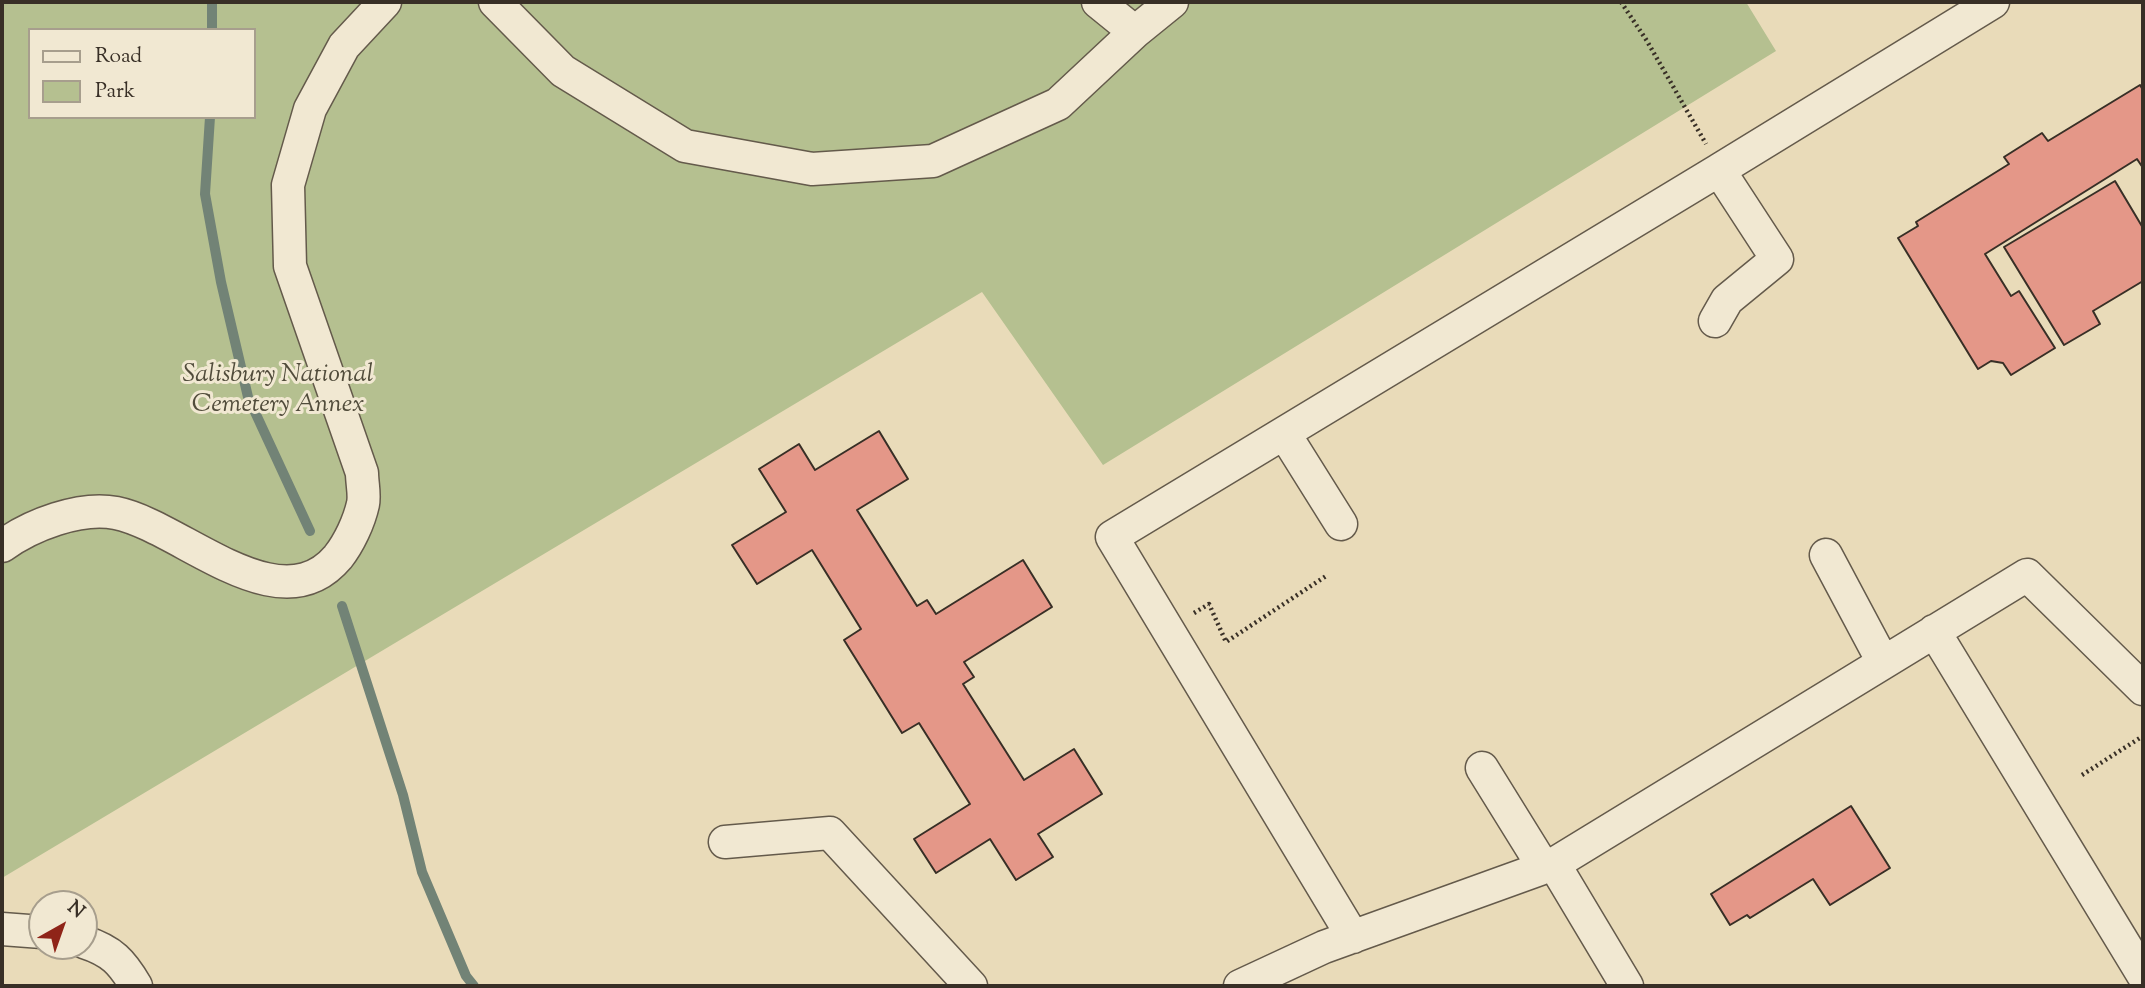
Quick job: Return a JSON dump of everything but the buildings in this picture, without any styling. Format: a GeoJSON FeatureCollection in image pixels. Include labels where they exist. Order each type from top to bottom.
{"type":"FeatureCollection","features":[{"type":"Feature","properties":{"kind":"lane"},"geometry":{"type":"LineString","coordinates":[[2,546],[22,532],[70,514],[115,513],[161,528],[218,561],[264,580],[307,579],[332,564],[347,547],[363,504],[362,473],[290,266],[288,185],[310,109],[344,46],[385,2]]}},
{"type":"Feature","properties":{"kind":"lane"},"geometry":{"type":"LineString","coordinates":[[495,2],[564,71],[685,146],[812,169],[933,161],[1058,104],[1135,32],[1172,2]]}},
{"type":"Feature","properties":{"kind":"lane"},"geometry":{"type":"LineString","coordinates":[[1098,2],[1135,32]]}},
{"type":"Feature","properties":{"kind":"lane"},"geometry":{"type":"LineString","coordinates":[[1353,937],[1112,537],[1993,2]]}},
{"type":"Feature","properties":{"kind":"lane"},"geometry":{"type":"LineString","coordinates":[[1715,321],[1727,300],[1777,260],[1719,170]]}},
{"type":"Feature","properties":{"kind":"lane"},"geometry":{"type":"LineString","coordinates":[[1284,433],[1341,524]]}},
{"type":"Feature","properties":{"kind":"lane"},"geometry":{"type":"LineString","coordinates":[[1826,555],[1883,662]]}},
{"type":"Feature","properties":{"kind":"lane"},"geometry":{"type":"LineString","coordinates":[[1240,986],[1324,947],[1549,866],[2027,575],[2143,689]]}},
{"type":"Feature","properties":{"kind":"lane"},"geometry":{"type":"LineString","coordinates":[[1934,631],[2143,975]]}},
{"type":"Feature","properties":{"kind":"lane"},"geometry":{"type":"LineString","coordinates":[[1482,768],[1627,986]]}},
{"type":"Feature","properties":{"kind":"lane"},"geometry":{"type":"LineString","coordinates":[[725,842],[830,833],[971,986]]}},
{"type":"Feature","properties":{"kind":"lane"},"geometry":{"type":"LineString","coordinates":[[2,929],[28,931]]}},
{"type":"Feature","properties":{"kind":"lane"},"geometry":{"type":"LineString","coordinates":[[98,947],[122,963],[136,986]]}},
{"type":"Feature","properties":{"kind":"path"},"geometry":{"type":"LineString","coordinates":[[1621,2],[1661,65],[1719,170]]}},
{"type":"Feature","properties":{"kind":"path"},"geometry":{"type":"LineString","coordinates":[[1167,629],[1209,604],[1226,642],[1326,576]]}},
{"type":"Feature","properties":{"kind":"path"},"geometry":{"type":"LineString","coordinates":[[2082,775],[2143,736]]}},
{"type":"Feature","properties":{"kind":"green space","name":"Salisbury National Cemetery Annex"},"geometry":{"type":"Polygon","coordinates":[[[2,2],[1746,2],[1776,51],[1103,465],[982,292],[2,878],[2,2]]]}},
{"type":"Feature","properties":{"kind":"waterway"},"geometry":{"type":"LineString","coordinates":[[212,2],[212,28]]}},
{"type":"Feature","properties":{"kind":"waterway"},"geometry":{"type":"LineString","coordinates":[[210,119],[205,194],[221,282],[248,397],[310,531]]}},
{"type":"Feature","properties":{"kind":"waterway"},"geometry":{"type":"LineString","coordinates":[[342,606],[403,795],[422,872],[466,976],[474,986]]}}]}
